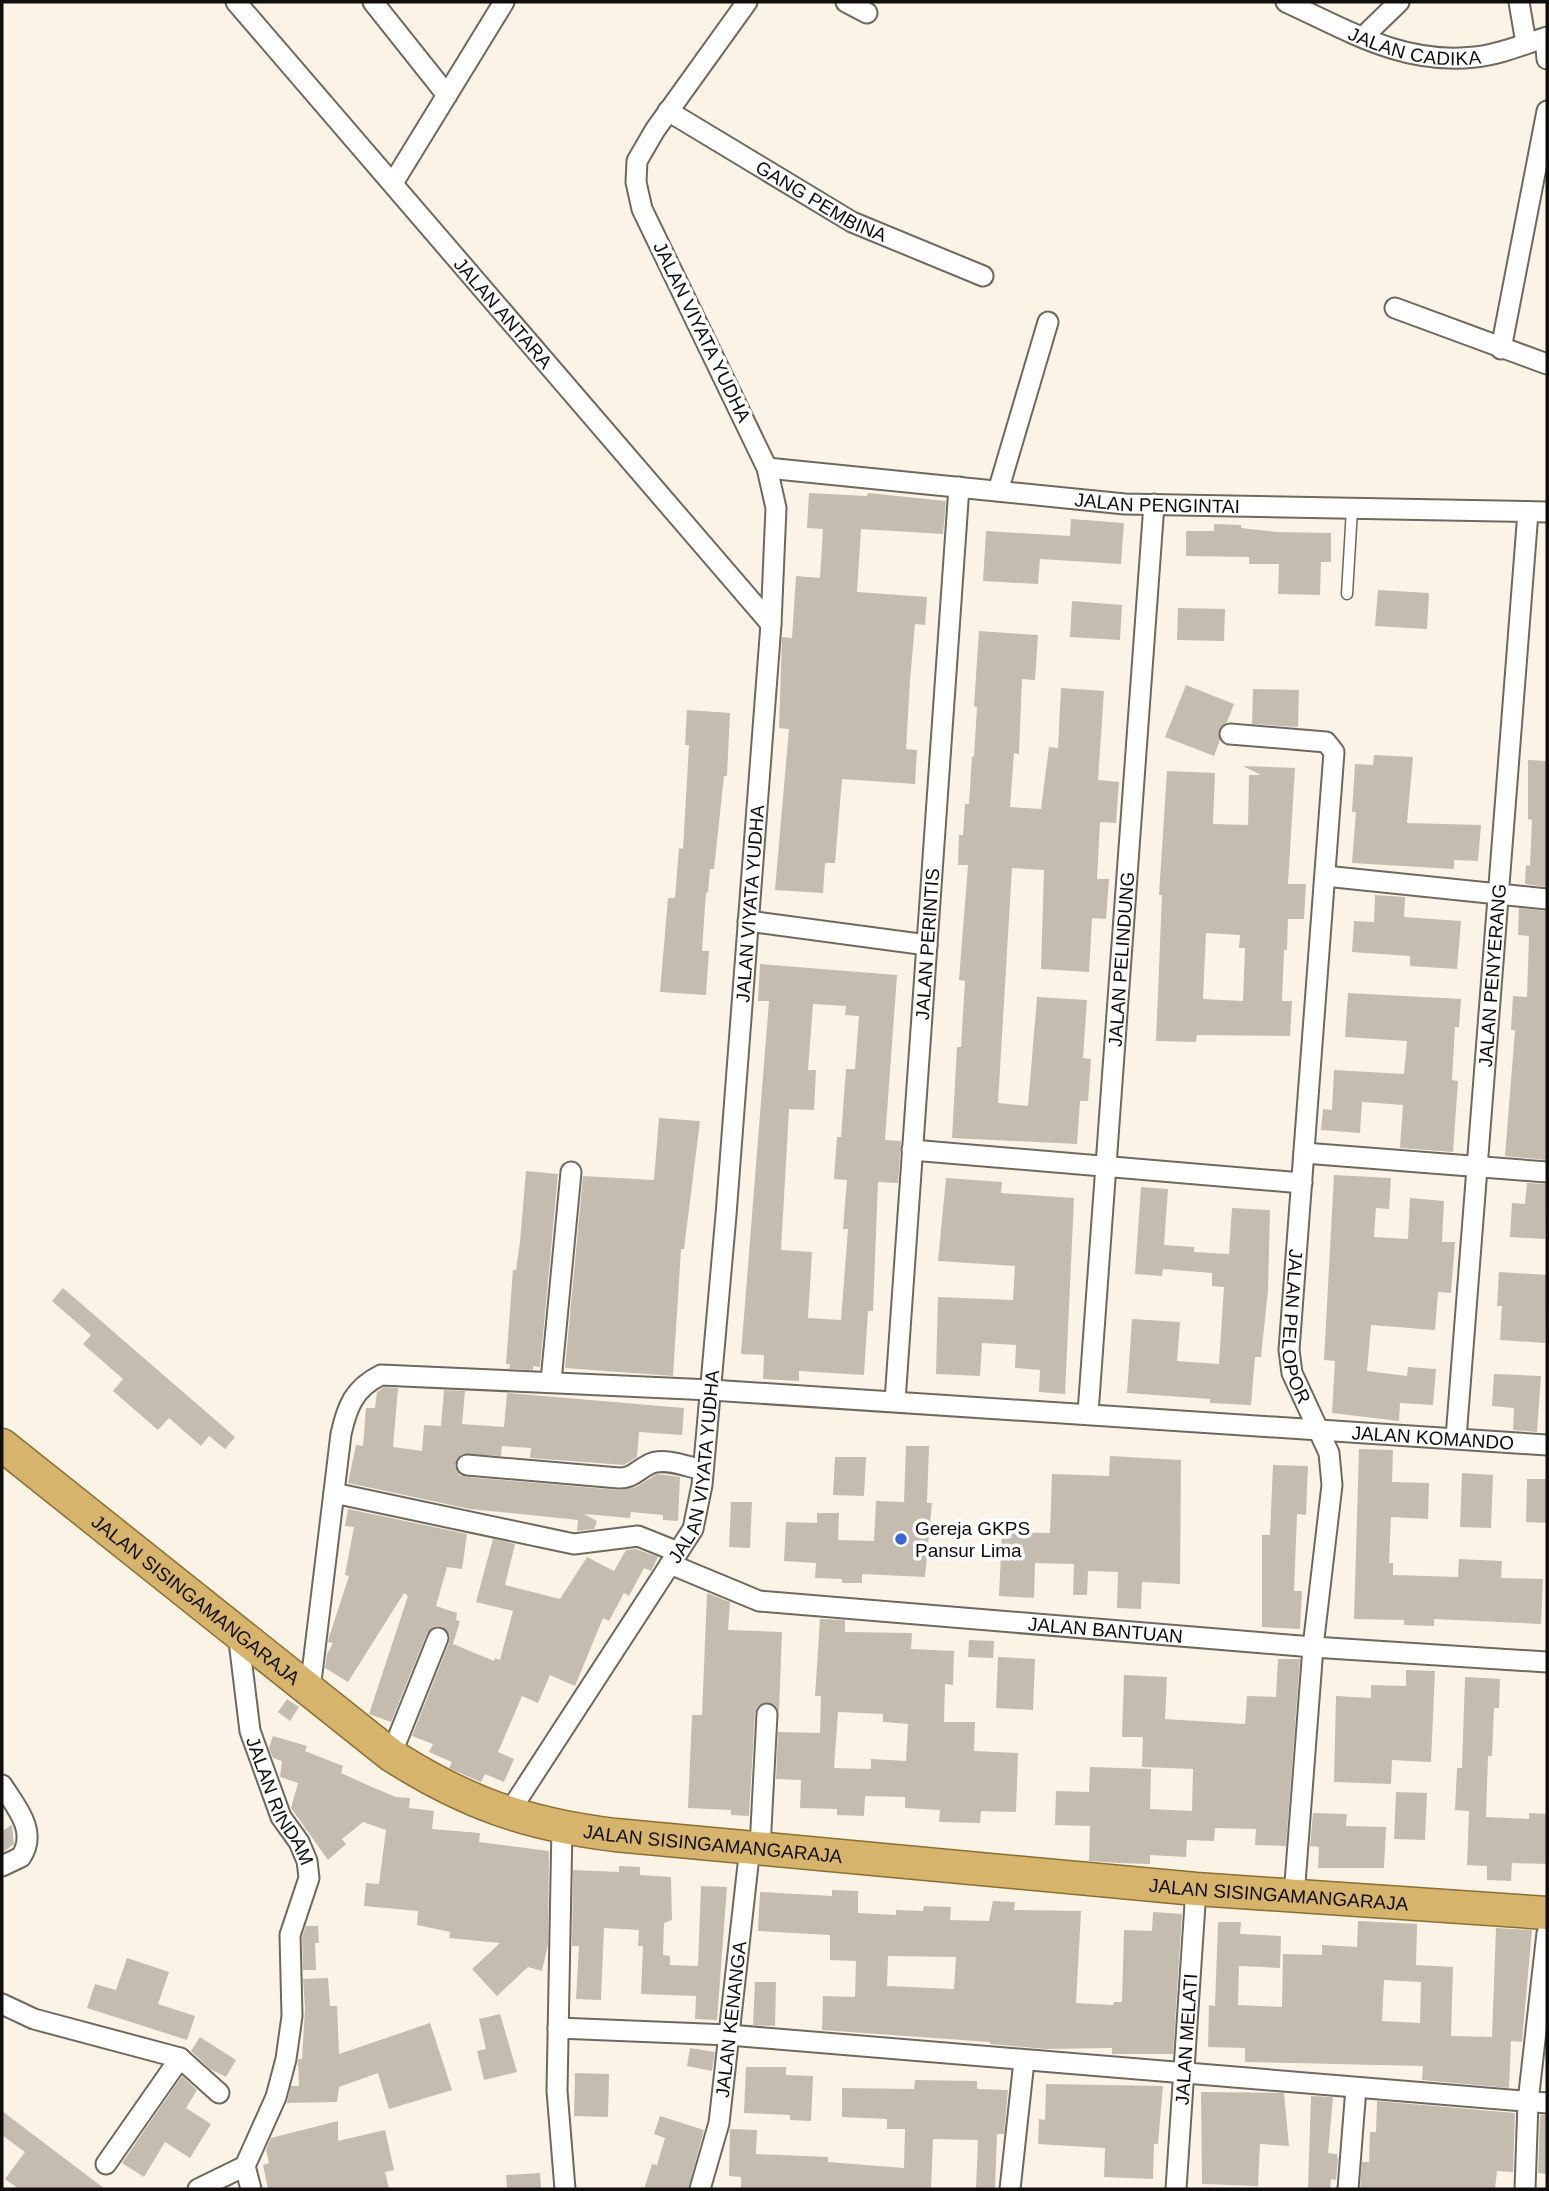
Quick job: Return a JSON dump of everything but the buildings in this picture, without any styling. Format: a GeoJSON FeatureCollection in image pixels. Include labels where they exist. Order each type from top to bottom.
{"type":"FeatureCollection","features":[{"type":"Feature","properties":{"kind":"highway","name":"JALAN SISINGAMANGARAJA"},"geometry":{"type":"LineString","coordinates":[[2,1445],[391,1755],[434,1783],[508,1814],[562,1827],[755,1848],[1196,1889],[1547,1913]]}},
{"type":"Feature","properties":{"kind":"street","name":"JALAN ANTARA"},"geometry":{"type":"LineString","coordinates":[[236,2],[771,624]]}},
{"type":"Feature","properties":{"kind":"street"},"geometry":{"type":"LineString","coordinates":[[373,2],[447,95]]}},
{"type":"Feature","properties":{"kind":"street"},"geometry":{"type":"LineString","coordinates":[[393,183],[504,2]]}},
{"type":"Feature","properties":{"kind":"street","name":"JALAN VIYATA YUDHA"},"geometry":{"type":"LineString","coordinates":[[508,1814],[693,1529],[703,1470],[771,624],[776,508],[767,468],[642,209],[636,182],[637,161],[668,111],[747,2]]}},
{"type":"Feature","properties":{"kind":"street"},"geometry":{"type":"LineString","coordinates":[[846,2],[867,13]]}},
{"type":"Feature","properties":{"kind":"street","name":"JALAN CADIKA"},"geometry":{"type":"LineString","coordinates":[[1286,2],[1363,37],[1426,59],[1476,57],[1539,39]]}},
{"type":"Feature","properties":{"kind":"street"},"geometry":{"type":"LineString","coordinates":[[1363,37],[1399,2]]}},
{"type":"Feature","properties":{"kind":"street"},"geometry":{"type":"LineString","coordinates":[[1520,2],[1547,59]]}},
{"type":"Feature","properties":{"kind":"street","name":"GANG PEMBINA"},"geometry":{"type":"LineString","coordinates":[[668,111],[852,222],[983,276]]}},
{"type":"Feature","properties":{"kind":"street"},"geometry":{"type":"LineString","coordinates":[[1501,349],[1547,111]]}},
{"type":"Feature","properties":{"kind":"street"},"geometry":{"type":"LineString","coordinates":[[1395,308],[1547,364]]}},
{"type":"Feature","properties":{"kind":"street"},"geometry":{"type":"LineString","coordinates":[[998,491],[1048,322]]}},
{"type":"Feature","properties":{"kind":"street","name":"JALAN PENGINTAI"},"geometry":{"type":"LineString","coordinates":[[767,468],[1154,505],[1537,512]]}},
{"type":"Feature","properties":{"kind":"street","name":"JALAN PERINTIS"},"geometry":{"type":"LineString","coordinates":[[895,1401],[959,487]]}},
{"type":"Feature","properties":{"kind":"street","name":"JALAN PELINDUNG"},"geometry":{"type":"LineString","coordinates":[[1088,1413],[1154,505]]}},
{"type":"Feature","properties":{"kind":"street","name":"JALAN PENYERANG"},"geometry":{"type":"LineString","coordinates":[[1456,1438],[1498,894],[1537,512]]}},
{"type":"Feature","properties":{"kind":"street","name":"JALAN PELOPOR"},"geometry":{"type":"LineString","coordinates":[[1230,734],[1326,741],[1334,752],[1289,1350],[1292,1373],[1329,1453],[1332,1485],[1313,1647],[1294,1896]]}},
{"type":"Feature","properties":{"kind":"street"},"geometry":{"type":"LineString","coordinates":[[1325,877],[1547,899]]}},
{"type":"Feature","properties":{"kind":"street"},"geometry":{"type":"LineString","coordinates":[[748,920],[927,945]]}},
{"type":"Feature","properties":{"kind":"street"},"geometry":{"type":"LineString","coordinates":[[912,1150],[1302,1183]]}},
{"type":"Feature","properties":{"kind":"street"},"geometry":{"type":"LineString","coordinates":[[1304,1153],[1547,1172]]}},
{"type":"Feature","properties":{"kind":"street"},"geometry":{"type":"LineString","coordinates":[[551,1381],[571,1171]]}},
{"type":"Feature","properties":{"kind":"street"},"geometry":{"type":"LineString","coordinates":[[310,1690],[347,1408],[363,1383],[381,1375],[710,1390],[1319,1429]]}},
{"type":"Feature","properties":{"kind":"street","name":"JALAN KOMANDO"},"geometry":{"type":"LineString","coordinates":[[1319,1429],[1547,1445]]}},
{"type":"Feature","properties":{"kind":"street"},"geometry":{"type":"LineString","coordinates":[[467,1465],[619,1478],[629,1478],[650,1464],[660,1462],[703,1470]]}},
{"type":"Feature","properties":{"kind":"street","name":"JALAN BANTUAN"},"geometry":{"type":"LineString","coordinates":[[334,1493],[574,1544],[638,1536],[674,1558],[760,1601],[1313,1647],[1547,1662]]}},
{"type":"Feature","properties":{"kind":"street","name":"JALAN RINDAM"},"geometry":{"type":"LineString","coordinates":[[238,1633],[250,1731],[281,1816],[299,1842],[307,1861],[309,1878],[290,1935],[292,2016],[286,2059],[275,2097],[245,2166]]}},
{"type":"Feature","properties":{"kind":"street"},"geometry":{"type":"LineString","coordinates":[[391,1755],[438,1638]]}},
{"type":"Feature","properties":{"kind":"street","name":"JALAN KENANGA"},"geometry":{"type":"LineString","coordinates":[[700,2189],[719,2123],[755,1848],[767,1714]]}},
{"type":"Feature","properties":{"kind":"street"},"geometry":{"type":"LineString","coordinates":[[2,1785],[26,1824],[29,1838],[22,1857],[2,1866]]}},
{"type":"Feature","properties":{"kind":"street"},"geometry":{"type":"LineString","coordinates":[[562,1827],[558,2104],[565,2189]]}},
{"type":"Feature","properties":{"kind":"street","name":"JALAN MELATI"},"geometry":{"type":"LineString","coordinates":[[1176,2189],[1196,1889]]}},
{"type":"Feature","properties":{"kind":"street"},"geometry":{"type":"LineString","coordinates":[[1525,2189],[1537,2103],[1547,1933]]}},
{"type":"Feature","properties":{"kind":"street"},"geometry":{"type":"LineString","coordinates":[[2,2004],[33,2019],[180,2058],[219,2093]]}},
{"type":"Feature","properties":{"kind":"street"},"geometry":{"type":"LineString","coordinates":[[558,2028],[729,2035],[1537,2103]]}},
{"type":"Feature","properties":{"kind":"street"},"geometry":{"type":"LineString","coordinates":[[106,2164],[180,2058]]}},
{"type":"Feature","properties":{"kind":"street"},"geometry":{"type":"LineString","coordinates":[[1010,2189],[1024,2061]]}},
{"type":"Feature","properties":{"kind":"street"},"geometry":{"type":"LineString","coordinates":[[1348,2189],[1356,2088]]}},
{"type":"Feature","properties":{"kind":"street"},"geometry":{"type":"LineString","coordinates":[[198,2189],[245,2166],[251,2189]]}},
{"type":"Feature","properties":{"kind":"lane"},"geometry":{"type":"LineString","coordinates":[[1347,594],[1352,509]]}},
{"type":"Feature","properties":{"kind":"place","name":"Gereja GKPS Pansur Lima"},"geometry":{"type":"Point","coordinates":[901,1539]}}]}
